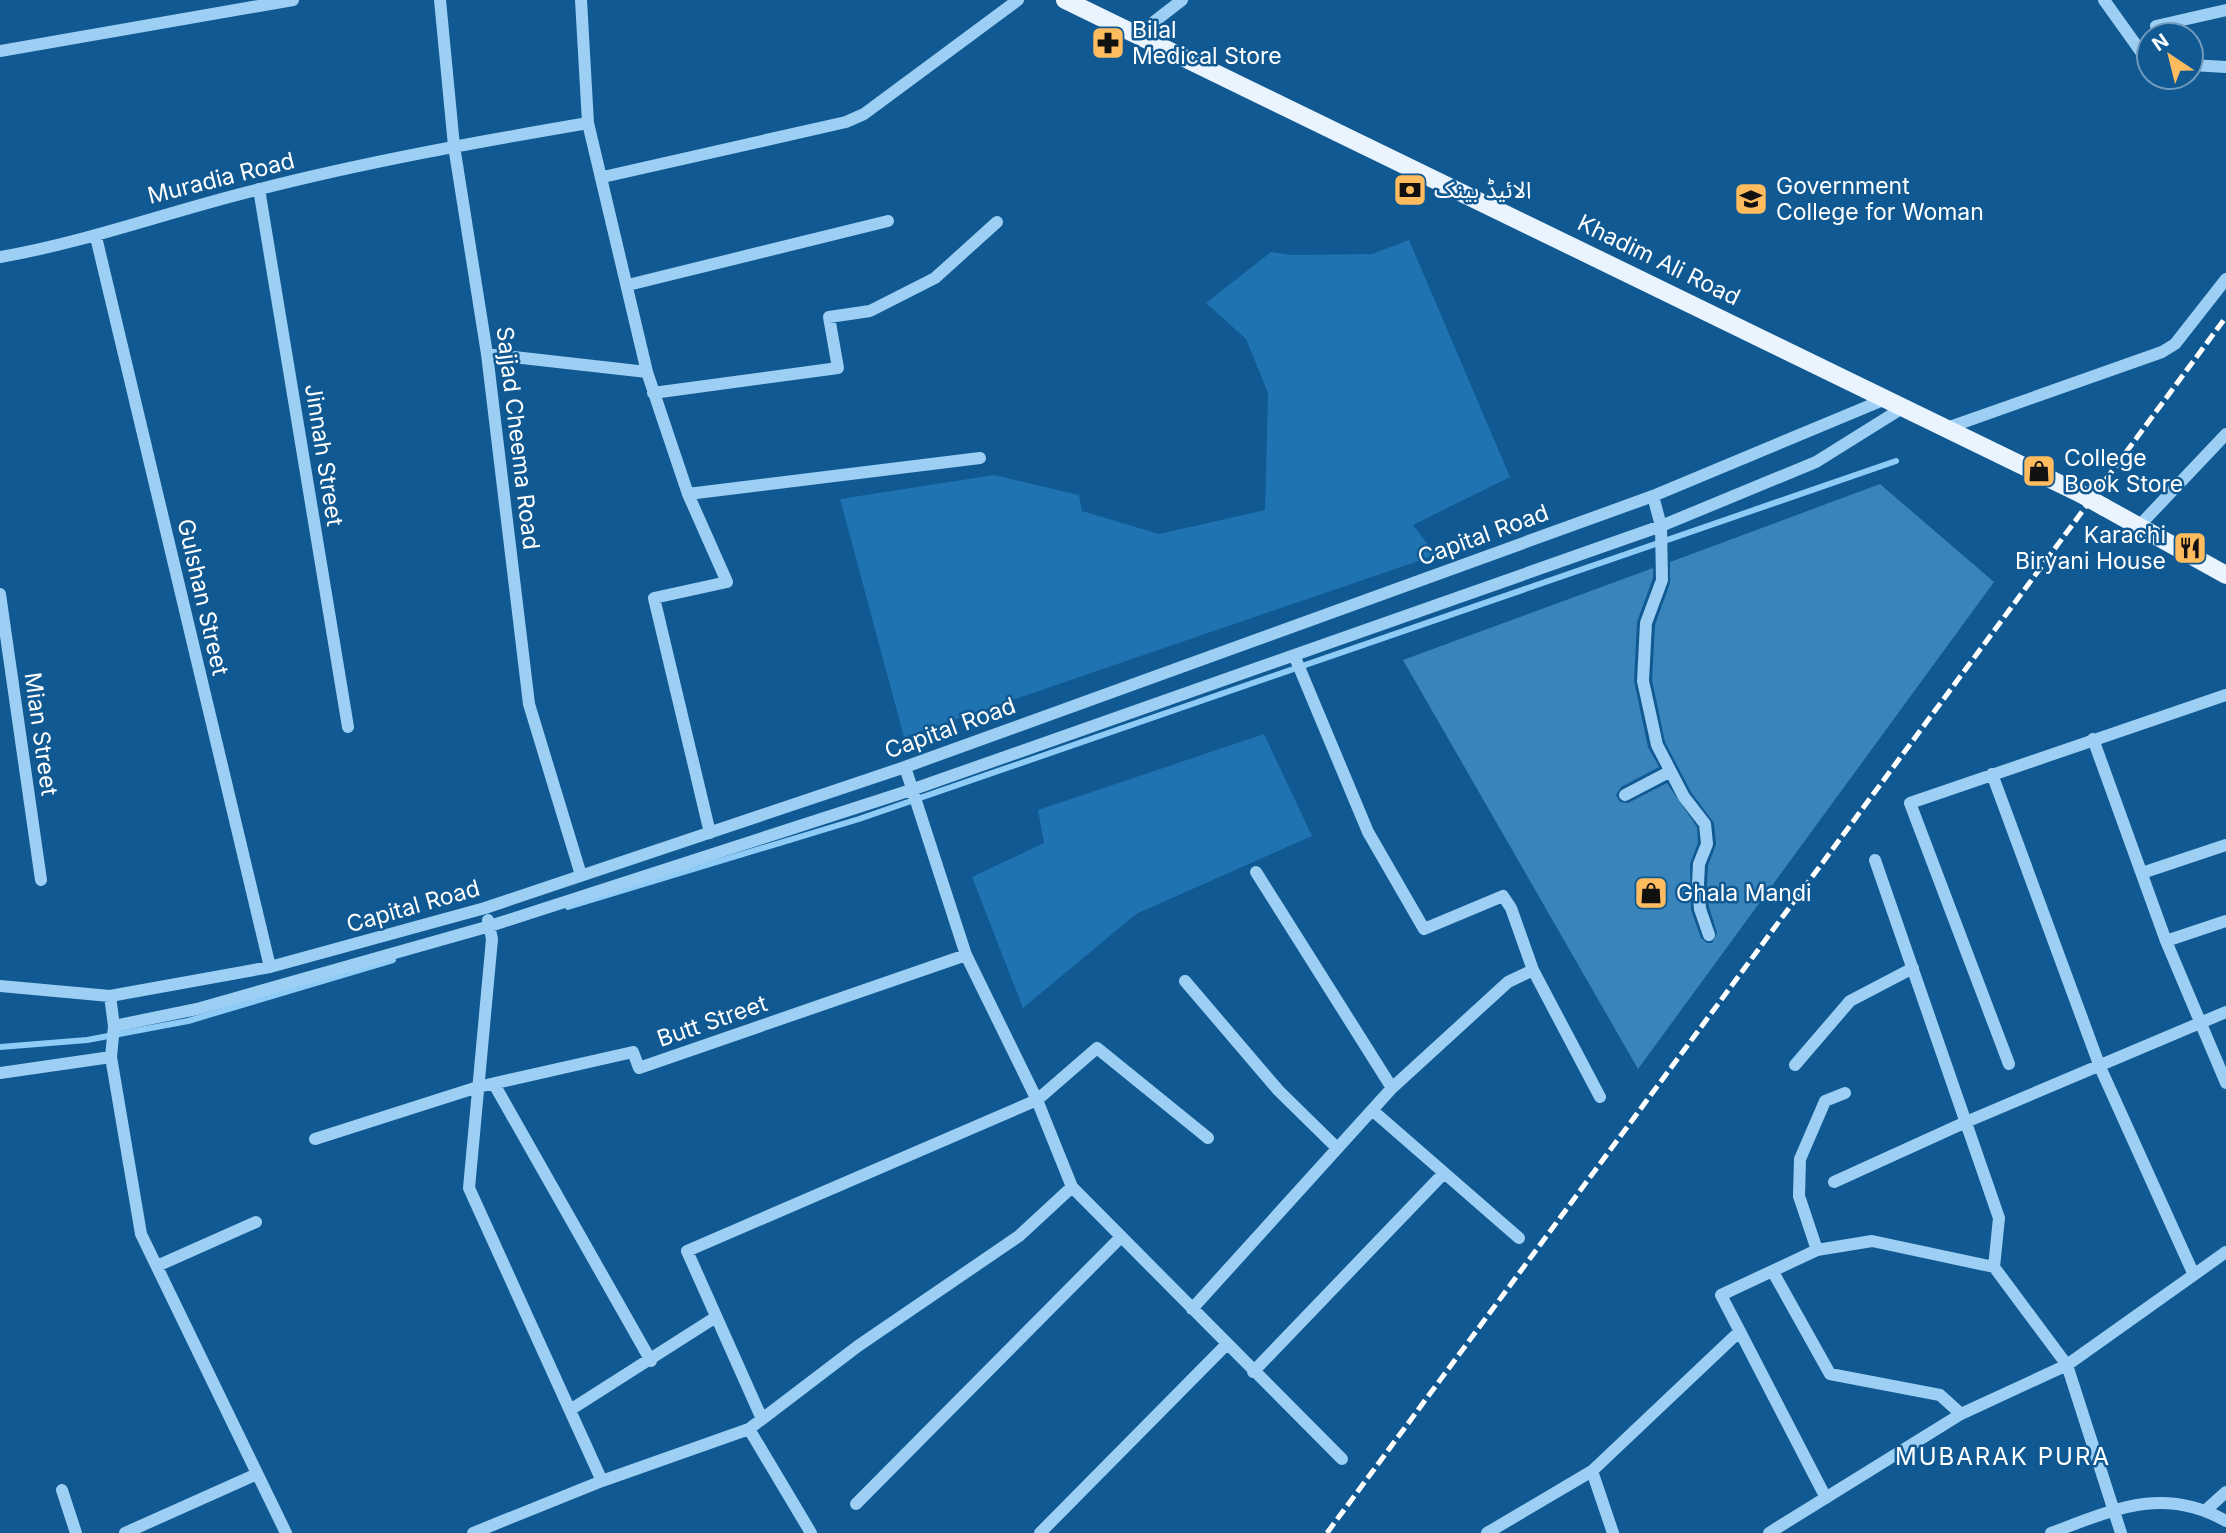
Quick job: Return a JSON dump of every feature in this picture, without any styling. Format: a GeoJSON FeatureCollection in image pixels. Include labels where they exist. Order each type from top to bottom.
{"type":"FeatureCollection","features":[{"type":"Feature","properties":{"kind":"main road","name":"Khadim Ali Road"},"geometry":{"type":"LineString","coordinates":[[1065,0],[1888,398],[2081,494],[2226,575]]}},
{"type":"Feature","properties":{"kind":"street"},"geometry":{"type":"LineString","coordinates":[[0,51],[293,0]]}},
{"type":"Feature","properties":{"kind":"street","name":"Sajjad Cheema Road"},"geometry":{"type":"LineString","coordinates":[[440,0],[454,146],[487,354],[529,704],[581,875]]}},
{"type":"Feature","properties":{"kind":"street"},"geometry":{"type":"LineString","coordinates":[[581,0],[588,122],[647,372],[688,494],[726,582],[654,598],[710,833]]}},
{"type":"Feature","properties":{"kind":"street"},"geometry":{"type":"LineString","coordinates":[[603,177],[846,122],[863,114],[1018,0]]}},
{"type":"Feature","properties":{"kind":"street"},"geometry":{"type":"LineString","coordinates":[[1137,35],[1182,0]]}},
{"type":"Feature","properties":{"kind":"street"},"geometry":{"type":"LineString","coordinates":[[2104,0],[2135,44]]}},
{"type":"Feature","properties":{"kind":"street"},"geometry":{"type":"LineString","coordinates":[[2178,21],[2226,10]]}},
{"type":"Feature","properties":{"kind":"street"},"geometry":{"type":"LineString","coordinates":[[2205,66],[2226,67]]}},
{"type":"Feature","properties":{"kind":"street","name":"Muradia Road"},"geometry":{"type":"LineString","coordinates":[[0,257],[61,247],[154,216],[259,189],[454,146],[588,122]]}},
{"type":"Feature","properties":{"kind":"street","name":"Jinnah Street"},"geometry":{"type":"LineString","coordinates":[[259,189],[348,727]]}},
{"type":"Feature","properties":{"kind":"street"},"geometry":{"type":"LineString","coordinates":[[628,285],[888,220]]}},
{"type":"Feature","properties":{"kind":"street"},"geometry":{"type":"LineString","coordinates":[[653,393],[838,368],[829,317],[870,311],[935,278],[998,222]]}},
{"type":"Feature","properties":{"kind":"street","name":"Gulshan Street"},"geometry":{"type":"LineString","coordinates":[[96,237],[270,967]]}},
{"type":"Feature","properties":{"kind":"street"},"geometry":{"type":"LineString","coordinates":[[1947,428],[2162,352],[2175,344],[2226,279]]}},
{"type":"Feature","properties":{"kind":"street"},"geometry":{"type":"LineString","coordinates":[[487,354],[647,372]]}},
{"type":"Feature","properties":{"kind":"street","name":"Capital Road"},"geometry":{"type":"LineString","coordinates":[[0,985],[110,996],[270,967],[485,908],[905,767],[1653,496],[1888,398]]}},
{"type":"Feature","properties":{"kind":"street"},"geometry":{"type":"LineString","coordinates":[[114,1026],[197,1009],[491,931],[582,898],[911,790],[1661,527],[1816,462],[1905,407]]}},
{"type":"Feature","properties":{"kind":"street"},"geometry":{"type":"LineString","coordinates":[[2139,526],[2226,434]]}},
{"type":"Feature","properties":{"kind":"street"},"geometry":{"type":"LineString","coordinates":[[688,494],[980,458]]}},
{"type":"Feature","properties":{"kind":"street"},"geometry":{"type":"LineString","coordinates":[[1653,496],[1661,527],[1662,580],[1646,624],[1643,681],[1657,745],[1669,772],[1704,824],[1707,844],[1699,864],[1698,884],[1700,909],[1709,935]]}},
{"type":"Feature","properties":{"kind":"street","name":"Mian Street"},"geometry":{"type":"LineString","coordinates":[[0,594],[41,880]]}},
{"type":"Feature","properties":{"kind":"street"},"geometry":{"type":"LineString","coordinates":[[1294,655],[1368,832],[1424,929],[1503,896],[1511,908],[1533,970],[1600,1097]]}},
{"type":"Feature","properties":{"kind":"street"},"geometry":{"type":"LineString","coordinates":[[2009,1064],[1910,803],[2226,695]]}},
{"type":"Feature","properties":{"kind":"street"},"geometry":{"type":"LineString","coordinates":[[2093,739],[2166,941],[2226,1083]]}},
{"type":"Feature","properties":{"kind":"street"},"geometry":{"type":"LineString","coordinates":[[905,767],[966,956],[1037,1100],[1072,1187],[1342,1459]]}},
{"type":"Feature","properties":{"kind":"street"},"geometry":{"type":"LineString","coordinates":[[1625,794],[1669,772]]}},
{"type":"Feature","properties":{"kind":"street"},"geometry":{"type":"LineString","coordinates":[[1992,774],[2100,1067],[2194,1275]]}},
{"type":"Feature","properties":{"kind":"street"},"geometry":{"type":"LineString","coordinates":[[2142,873],[2226,845]]}},
{"type":"Feature","properties":{"kind":"street"},"geometry":{"type":"LineString","coordinates":[[1875,859],[1999,1218],[1994,1267]]}},
{"type":"Feature","properties":{"kind":"street"},"geometry":{"type":"LineString","coordinates":[[1255,872],[1392,1088]]}},
{"type":"Feature","properties":{"kind":"street"},"geometry":{"type":"LineString","coordinates":[[485,908],[491,931],[469,1188],[602,1481]]}},
{"type":"Feature","properties":{"kind":"street"},"geometry":{"type":"LineString","coordinates":[[2166,941],[2226,921]]}},
{"type":"Feature","properties":{"kind":"street","name":"Butt Street"},"geometry":{"type":"LineString","coordinates":[[315,1139],[478,1087],[633,1052],[639,1068],[966,956]]}},
{"type":"Feature","properties":{"kind":"street"},"geometry":{"type":"LineString","coordinates":[[1796,1065],[1850,1001],[1913,968]]}},
{"type":"Feature","properties":{"kind":"street"},"geometry":{"type":"LineString","coordinates":[[1192,1309],[1392,1088],[1508,982],[1533,970]]}},
{"type":"Feature","properties":{"kind":"street"},"geometry":{"type":"LineString","coordinates":[[1185,981],[1278,1090],[1337,1148]]}},
{"type":"Feature","properties":{"kind":"street"},"geometry":{"type":"LineString","coordinates":[[110,996],[114,1026],[111,1057],[141,1234],[286,1533]]}},
{"type":"Feature","properties":{"kind":"street"},"geometry":{"type":"LineString","coordinates":[[1834,1182],[1966,1122],[2226,1012]]}},
{"type":"Feature","properties":{"kind":"street"},"geometry":{"type":"LineString","coordinates":[[762,1419],[687,1251],[1037,1100],[1097,1048],[1208,1138]]}},
{"type":"Feature","properties":{"kind":"street"},"geometry":{"type":"LineString","coordinates":[[0,1073],[111,1057]]}},
{"type":"Feature","properties":{"kind":"street"},"geometry":{"type":"LineString","coordinates":[[494,1084],[651,1361]]}},
{"type":"Feature","properties":{"kind":"street"},"geometry":{"type":"LineString","coordinates":[[1817,1250],[1799,1196],[1800,1158],[1825,1101],[1845,1093]]}},
{"type":"Feature","properties":{"kind":"street"},"geometry":{"type":"LineString","coordinates":[[1372,1110],[1519,1238]]}},
{"type":"Feature","properties":{"kind":"street"},"geometry":{"type":"LineString","coordinates":[[1253,1372],[1444,1173]]}},
{"type":"Feature","properties":{"kind":"street"},"geometry":{"type":"LineString","coordinates":[[473,1533],[602,1481],[749,1429],[858,1346],[1019,1236],[1072,1187]]}},
{"type":"Feature","properties":{"kind":"street"},"geometry":{"type":"LineString","coordinates":[[156,1266],[256,1222]]}},
{"type":"Feature","properties":{"kind":"street"},"geometry":{"type":"LineString","coordinates":[[856,1504],[1121,1237]]}},
{"type":"Feature","properties":{"kind":"street"},"geometry":{"type":"LineString","coordinates":[[1826,1498],[1721,1296],[1817,1250],[1872,1241],[1994,1267],[2067,1365],[2112,1510],[2122,1533]]}},
{"type":"Feature","properties":{"kind":"street"},"geometry":{"type":"LineString","coordinates":[[1769,1533],[1961,1415],[2067,1365],[2226,1252]]}},
{"type":"Feature","properties":{"kind":"street"},"geometry":{"type":"LineString","coordinates":[[1773,1272],[1830,1374],[1940,1395],[1961,1415]]}},
{"type":"Feature","properties":{"kind":"street"},"geometry":{"type":"LineString","coordinates":[[570,1410],[651,1361],[716,1317]]}},
{"type":"Feature","properties":{"kind":"street"},"geometry":{"type":"LineString","coordinates":[[1487,1533],[1592,1471],[1740,1331]]}},
{"type":"Feature","properties":{"kind":"street"},"geometry":{"type":"LineString","coordinates":[[1040,1533],[1226,1345]]}},
{"type":"Feature","properties":{"kind":"street"},"geometry":{"type":"LineString","coordinates":[[749,1429],[811,1533]]}},
{"type":"Feature","properties":{"kind":"street"},"geometry":{"type":"LineString","coordinates":[[1592,1471],[1613,1533]]}},
{"type":"Feature","properties":{"kind":"street"},"geometry":{"type":"LineString","coordinates":[[125,1533],[257,1474]]}},
{"type":"Feature","properties":{"kind":"street"},"geometry":{"type":"LineString","coordinates":[[62,1490],[76,1533]]}},
{"type":"Feature","properties":{"kind":"street"},"geometry":{"type":"LineString","coordinates":[[2206,1510],[2226,1492]]}},
{"type":"Feature","properties":{"kind":"street"},"geometry":{"type":"LineString","coordinates":[[2051,1533],[2112,1510],[2149,1502],[2206,1510],[2226,1521]]}},
{"type":"Feature","properties":{"kind":"shaded area"},"geometry":{"type":"Polygon","coordinates":[[[1409,240],[1510,477],[1413,525],[1436,555],[904,737],[840,499],[994,475],[1079,495],[1082,511],[1159,534],[1265,510],[1268,393],[1246,339],[1206,303],[1271,252],[1292,255],[1372,254],[1409,240]]]}},
{"type":"Feature","properties":{"kind":"shaded area"},"geometry":{"type":"Polygon","coordinates":[[[1264,734],[1312,836],[1136,914],[1023,1008],[972,877],[1044,843],[1038,810],[1264,734]]]}},
{"type":"Feature","properties":{"kind":"building","name":"Ghala Mandi"},"geometry":{"type":"Polygon","coordinates":[[[1880,484],[1994,582],[1638,1069],[1403,660],[1653,568],[1653,578],[1637,622],[1634,681],[1648,747],[1659,767],[1621,787],[1616,795],[1620,802],[1628,803],[1667,783],[1697,827],[1698,843],[1690,864],[1691,910],[1701,938],[1712,943],[1717,933],[1709,907],[1707,884],[1708,866],[1716,844],[1714,823],[1691,792],[1665,742],[1652,680],[1655,625],[1670,583],[1670,562],[1880,484]]]}},
{"type":"Feature","properties":{"kind":"waterway"},"geometry":{"type":"LineString","coordinates":[[568,907],[859,819],[1896,461]]}},
{"type":"Feature","properties":{"kind":"waterway"},"geometry":{"type":"LineString","coordinates":[[0,1047],[87,1040],[188,1021],[393,960]]}},
{"type":"Feature","properties":{"kind":"railway"},"geometry":{"type":"LineString","coordinates":[[1327,1533],[2226,317]]}},
{"type":"Feature","properties":{"kind":"place","name":"Bilal Medical Store"},"geometry":{"type":"Point","coordinates":[1108,43]}},
{"type":"Feature","properties":{"kind":"place","name":"الائیڈ بینک"},"geometry":{"type":"Point","coordinates":[1410,190]}},
{"type":"Feature","properties":{"kind":"place","name":"Government College for Woman"},"geometry":{"type":"Point","coordinates":[1751,199]}},
{"type":"Feature","properties":{"kind":"place","name":"College Book Store"},"geometry":{"type":"Point","coordinates":[2039,471]}},
{"type":"Feature","properties":{"kind":"place","name":"Karachi Biryani House"},"geometry":{"type":"Point","coordinates":[2190,548]}},
{"type":"Feature","properties":{"kind":"place","name":"Ghala Mandi"},"geometry":{"type":"Point","coordinates":[1651,893]}},
{"type":"Feature","properties":{"kind":"district","name":"MUBARAK PURA"},"geometry":{"type":"Point","coordinates":[2003,1457]}}]}
